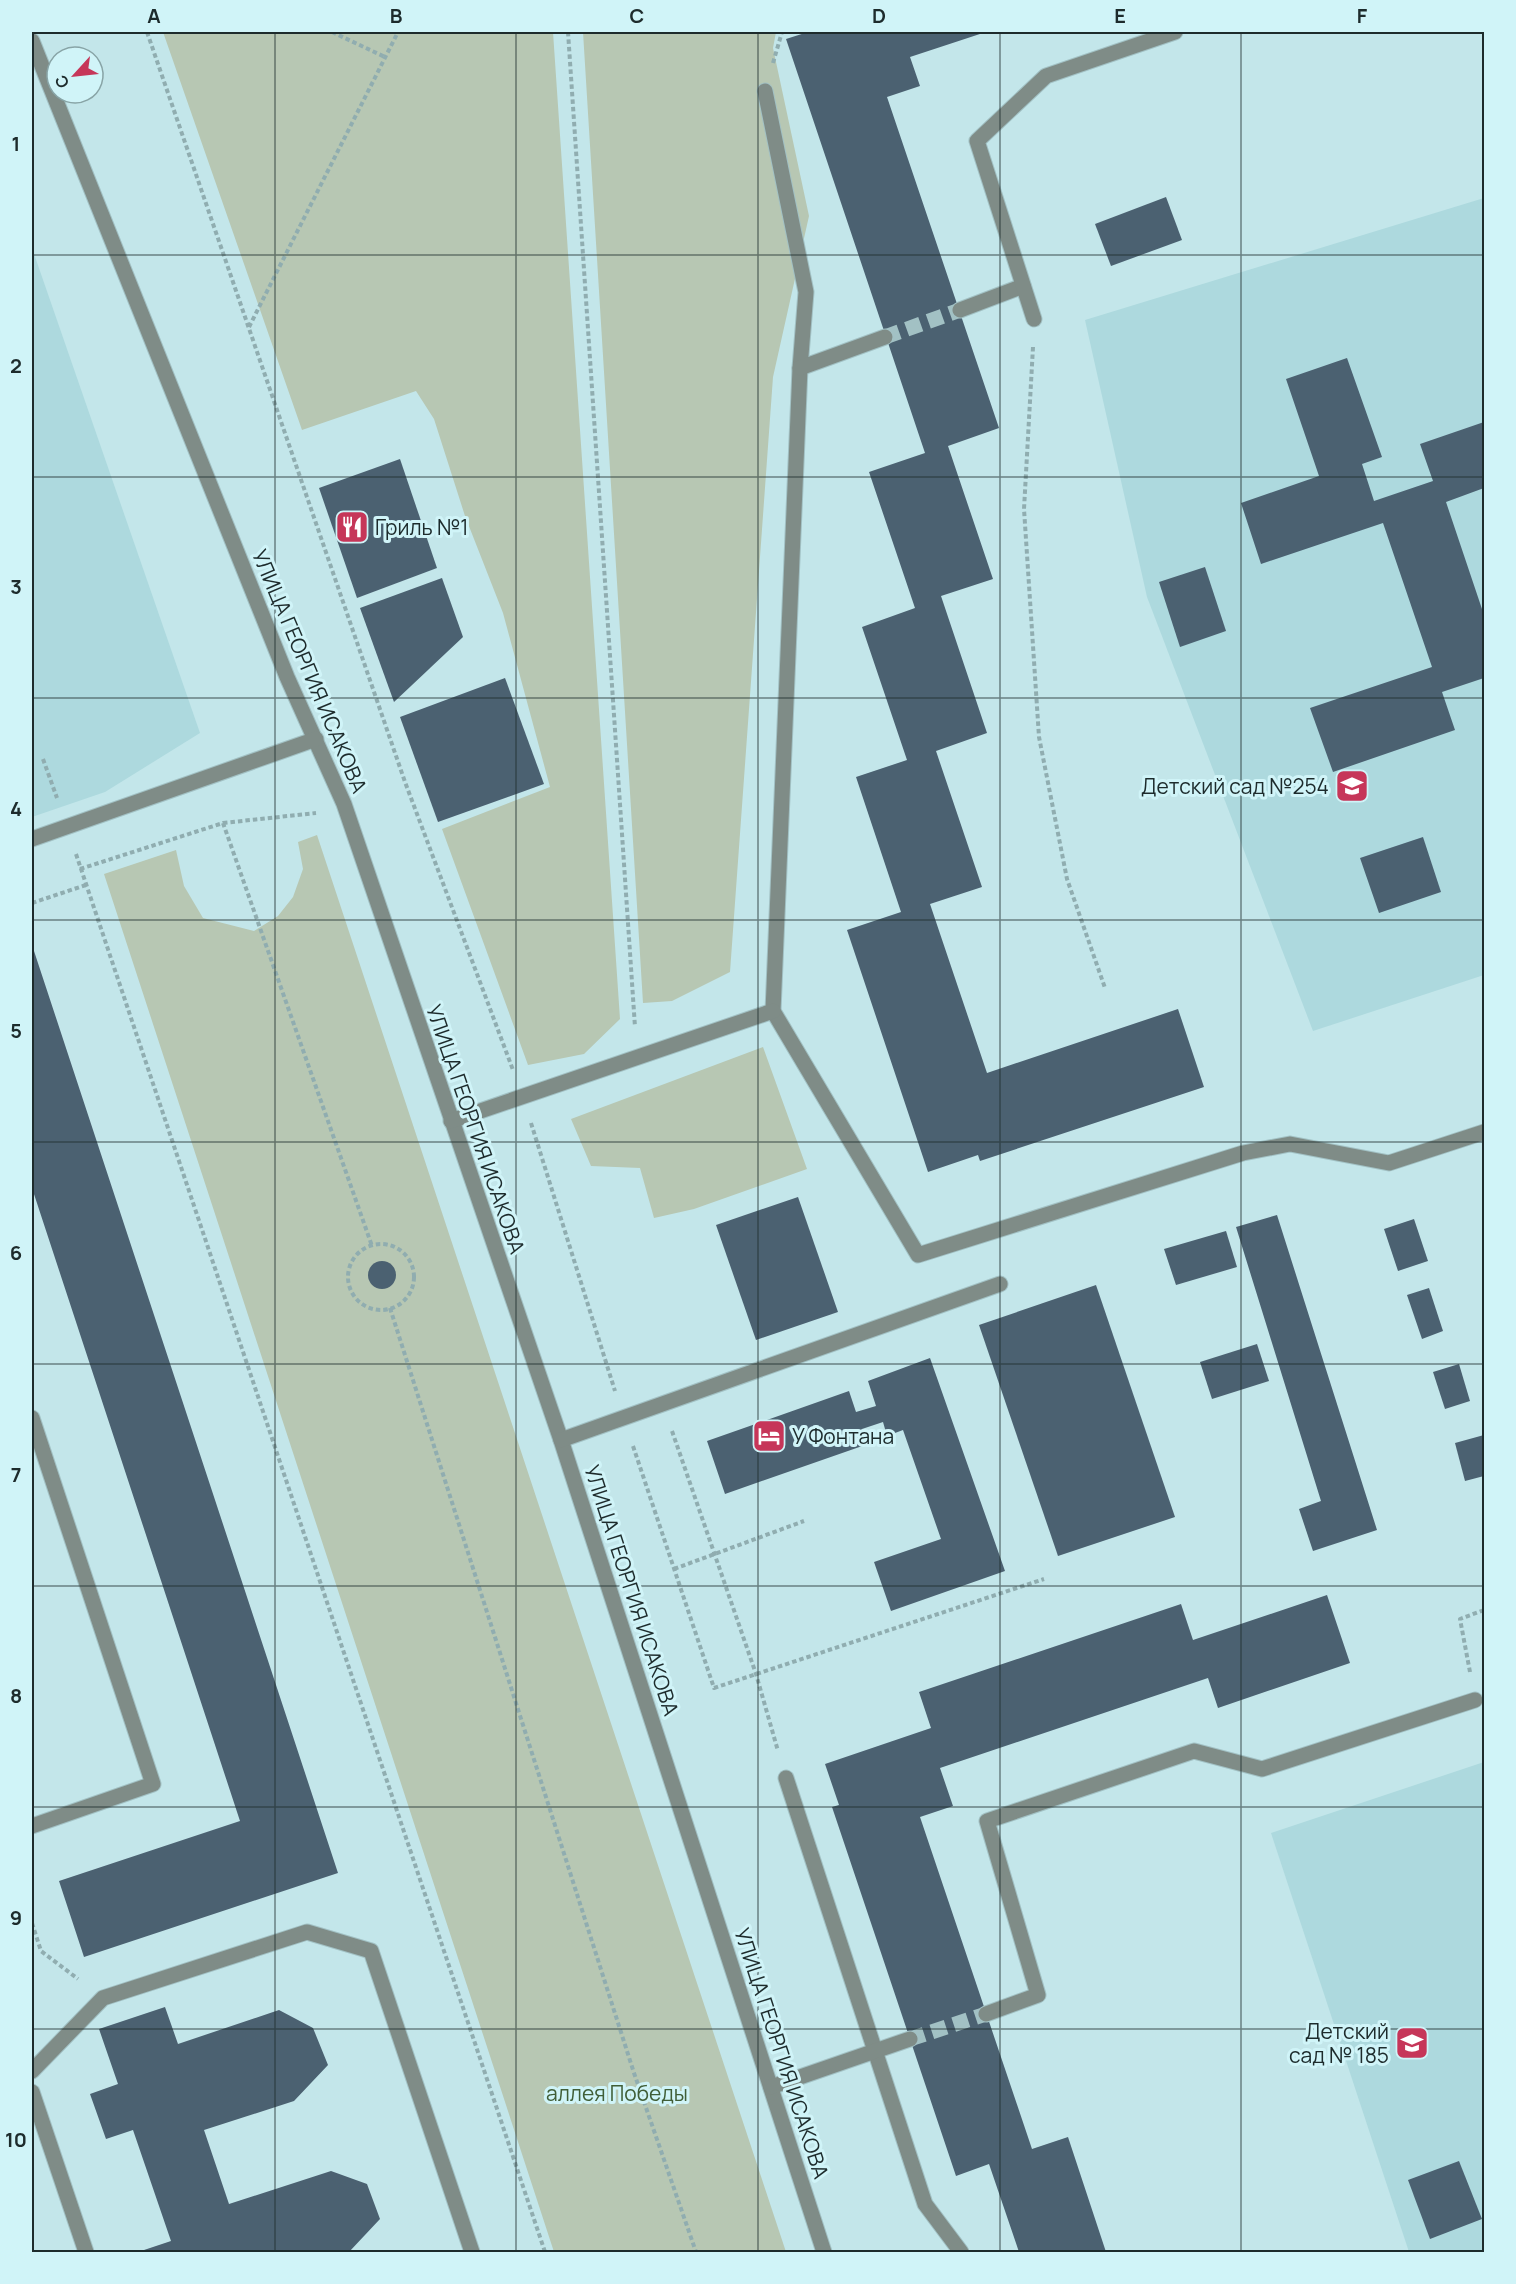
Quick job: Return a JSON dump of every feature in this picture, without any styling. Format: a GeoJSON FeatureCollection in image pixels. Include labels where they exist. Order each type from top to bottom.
{"type":"FeatureCollection","features":[{"type":"Feature","properties":{"kind":"street"},"geometry":{"type":"LineString","coordinates":[[1034,319],[977,141],[1046,76],[1176,32]]}},
{"type":"Feature","properties":{"kind":"street","name":"УЛИЦА ГЕОРГИЯ ИСАКОВА"},"geometry":{"type":"LineString","coordinates":[[32,41],[287,676],[344,804],[561,1440],[824,2253]]}},
{"type":"Feature","properties":{"kind":"street"},"geometry":{"type":"LineString","coordinates":[[765,91],[806,292],[800,368],[773,1011],[918,1255],[1243,1153],[1290,1144],[1389,1163],[1485,1132]]}},
{"type":"Feature","properties":{"kind":"street"},"geometry":{"type":"LineString","coordinates":[[960,310],[1023,286]]}},
{"type":"Feature","properties":{"kind":"street"},"geometry":{"type":"LineString","coordinates":[[800,368],[885,337]]}},
{"type":"Feature","properties":{"kind":"street"},"geometry":{"type":"LineString","coordinates":[[32,839],[316,739]]}},
{"type":"Feature","properties":{"kind":"street"},"geometry":{"type":"LineString","coordinates":[[451,1122],[773,1011]]}},
{"type":"Feature","properties":{"kind":"street"},"geometry":{"type":"LineString","coordinates":[[561,1440],[1000,1284]]}},
{"type":"Feature","properties":{"kind":"street"},"geometry":{"type":"LineString","coordinates":[[32,1418],[153,1784],[32,1826]]}},
{"type":"Feature","properties":{"kind":"street"},"geometry":{"type":"LineString","coordinates":[[986,2014],[1038,1995],[987,1821],[1194,1751],[1262,1769],[1475,1700]]}},
{"type":"Feature","properties":{"kind":"street"},"geometry":{"type":"LineString","coordinates":[[786,1778],[926,2204],[961,2253]]}},
{"type":"Feature","properties":{"kind":"street"},"geometry":{"type":"LineString","coordinates":[[32,2071],[103,1998],[307,1932],[372,1951],[472,2253]]}},
{"type":"Feature","properties":{"kind":"street"},"geometry":{"type":"LineString","coordinates":[[771,2087],[910,2039]]}},
{"type":"Feature","properties":{"kind":"street"},"geometry":{"type":"LineString","coordinates":[[32,2092],[86,2253]]}},
{"type":"Feature","properties":{"kind":"path"},"geometry":{"type":"LineString","coordinates":[[147,32],[401,770],[523,1097],[624,1419],[714,1688],[1044,1579]]}},
{"type":"Feature","properties":{"kind":"path"},"geometry":{"type":"LineString","coordinates":[[332,32],[385,57]]}},
{"type":"Feature","properties":{"kind":"path"},"geometry":{"type":"LineString","coordinates":[[249,328],[398,32]]}},
{"type":"Feature","properties":{"kind":"path"},"geometry":{"type":"LineString","coordinates":[[568,32],[637,1058]]}},
{"type":"Feature","properties":{"kind":"path"},"geometry":{"type":"LineString","coordinates":[[1034,319],[1024,509],[1039,737],[1067,879],[1105,987]]}},
{"type":"Feature","properties":{"kind":"path"},"geometry":{"type":"LineString","coordinates":[[44,759],[544,2253]]}},
{"type":"Feature","properties":{"kind":"path"},"geometry":{"type":"LineString","coordinates":[[80,869],[223,823],[320,813]]}},
{"type":"Feature","properties":{"kind":"path"},"geometry":{"type":"LineString","coordinates":[[223,823],[372,1246]]}},
{"type":"Feature","properties":{"kind":"path"},"geometry":{"type":"LineString","coordinates":[[32,903],[86,885]]}},
{"type":"Feature","properties":{"kind":"path"},"geometry":{"type":"LineString","coordinates":[[384,1244],[395,1247],[411,1263],[413,1285],[408,1296],[401,1304],[390,1308],[380,1310],[370,1308],[353,1296],[349,1286],[348,1276],[355,1257],[372,1246],[384,1244]]}},
{"type":"Feature","properties":{"kind":"path"},"geometry":{"type":"LineString","coordinates":[[390,1308],[634,2073],[696,2253]]}},
{"type":"Feature","properties":{"kind":"path"},"geometry":{"type":"LineString","coordinates":[[662,1405],[756,1674],[786,1778]]}},
{"type":"Feature","properties":{"kind":"path"},"geometry":{"type":"LineString","coordinates":[[674,1569],[804,1521]]}},
{"type":"Feature","properties":{"kind":"path"},"geometry":{"type":"LineString","coordinates":[[1475,1700],[1460,1619],[1485,1610]]}},
{"type":"Feature","properties":{"kind":"path"},"geometry":{"type":"LineString","coordinates":[[32,1923],[41,1951],[103,1998]]}},
{"type":"Feature","properties":{"kind":"shaded area","name":"Детский сад №254"},"geometry":{"type":"Polygon","coordinates":[[[1484,198],[1484,975],[1313,1031],[1147,597],[1085,320],[1484,198]]]}},
{"type":"Feature","properties":{"kind":"shaded area"},"geometry":{"type":"Polygon","coordinates":[[[32,248],[200,733],[105,792],[32,817],[32,248]]]}},
{"type":"Feature","properties":{"kind":"shaded area","name":"Детский сад № 185"},"geometry":{"type":"Polygon","coordinates":[[[1484,1762],[1484,2252],[1409,2252],[1271,1833],[1484,1762]]]}},
{"type":"Feature","properties":{"kind":"green space"},"geometry":{"type":"Polygon","coordinates":[[[163,32],[553,32],[620,1019],[584,1054],[528,1065],[442,829],[550,787],[503,613],[465,516],[434,419],[416,391],[302,430],[163,32]]]}},
{"type":"Feature","properties":{"kind":"green space"},"geometry":{"type":"Polygon","coordinates":[[[583,32],[776,32],[773,48],[809,216],[773,377],[730,972],[672,1001],[643,1003],[583,32]]]}},
{"type":"Feature","properties":{"kind":"green space","name":"аллея Победы"},"geometry":{"type":"Polygon","coordinates":[[[317,835],[786,2252],[554,2252],[104,874],[176,850],[184,886],[203,918],[254,931],[278,916],[293,897],[303,869],[298,842],[317,835]]]}},
{"type":"Feature","properties":{"kind":"green space"},"geometry":{"type":"Polygon","coordinates":[[[763,1047],[807,1169],[694,1209],[654,1218],[640,1168],[591,1166],[571,1119],[763,1047]]]}},
{"type":"Feature","properties":{"kind":"building"},"geometry":{"type":"Polygon","coordinates":[[[808,32],[986,32],[910,57],[920,86],[887,97],[999,428],[948,446],[993,579],[941,596],[987,733],[936,751],[982,887],[930,904],[987,1073],[1178,1009],[1204,1087],[980,1161],[978,1155],[928,1172],[847,930],[901,912],[856,777],[907,760],[862,627],[915,608],[869,472],[925,453],[786,39],[808,32]]]}},
{"type":"Feature","properties":{"kind":"building"},"geometry":{"type":"Polygon","coordinates":[[[1166,197],[1182,240],[1111,266],[1095,224],[1166,197]]]}},
{"type":"Feature","properties":{"kind":"building"},"geometry":{"type":"Polygon","coordinates":[[[1347,358],[1382,457],[1362,464],[1374,501],[1433,481],[1420,444],[1484,422],[1484,488],[1446,502],[1484,615],[1484,678],[1442,692],[1455,730],[1333,772],[1310,708],[1432,667],[1383,523],[1261,564],[1241,503],[1319,476],[1286,379],[1347,358]]]}},
{"type":"Feature","properties":{"kind":"building"},"geometry":{"type":"Polygon","coordinates":[[[400,459],[437,568],[357,598],[319,488],[400,459]]]}},
{"type":"Feature","properties":{"kind":"building"},"geometry":{"type":"Polygon","coordinates":[[[1205,567],[1226,631],[1180,647],[1159,582],[1205,567]]]}},
{"type":"Feature","properties":{"kind":"building"},"geometry":{"type":"Polygon","coordinates":[[[442,578],[463,637],[394,702],[360,608],[442,578]]]}},
{"type":"Feature","properties":{"kind":"building"},"geometry":{"type":"Polygon","coordinates":[[[505,678],[544,784],[438,822],[400,717],[505,678]]]}},
{"type":"Feature","properties":{"kind":"building"},"geometry":{"type":"Polygon","coordinates":[[[1423,837],[1441,892],[1379,913],[1360,858],[1423,837]]]}},
{"type":"Feature","properties":{"kind":"building"},"geometry":{"type":"Polygon","coordinates":[[[34,951],[338,1873],[84,1957],[59,1881],[240,1821],[32,1188],[32,952],[34,951]]]}},
{"type":"Feature","properties":{"kind":"building"},"geometry":{"type":"Polygon","coordinates":[[[798,1197],[838,1312],[756,1340],[716,1225],[798,1197]]]}},
{"type":"Feature","properties":{"kind":"building"},"geometry":{"type":"Polygon","coordinates":[[[1277,1215],[1377,1530],[1313,1551],[1299,1509],[1321,1501],[1236,1227],[1277,1215]]]}},
{"type":"Feature","properties":{"kind":"building"},"geometry":{"type":"Polygon","coordinates":[[[1414,1219],[1428,1261],[1398,1271],[1384,1229],[1414,1219]]]}},
{"type":"Feature","properties":{"kind":"building"},"geometry":{"type":"Polygon","coordinates":[[[1226,1231],[1237,1267],[1176,1285],[1164,1249],[1226,1231]]]}},
{"type":"Feature","properties":{"kind":"building"},"geometry":{"type":"Polygon","coordinates":[[[382,1261],[392,1265],[396,1275],[392,1285],[382,1289],[372,1285],[368,1275],[372,1265],[382,1261]]]}},
{"type":"Feature","properties":{"kind":"building"},"geometry":{"type":"Polygon","coordinates":[[[1096,1285],[1175,1517],[1058,1556],[979,1325],[1096,1285]]]}},
{"type":"Feature","properties":{"kind":"building"},"geometry":{"type":"Polygon","coordinates":[[[1429,1288],[1443,1331],[1422,1339],[1407,1295],[1429,1288]]]}},
{"type":"Feature","properties":{"kind":"building"},"geometry":{"type":"Polygon","coordinates":[[[1257,1344],[1269,1381],[1212,1399],[1200,1362],[1257,1344]]]}},
{"type":"Feature","properties":{"kind":"building"},"geometry":{"type":"Polygon","coordinates":[[[930,1358],[1005,1571],[891,1611],[874,1562],[941,1539],[903,1430],[887,1436],[883,1422],[862,1429],[868,1444],[725,1494],[707,1441],[849,1391],[856,1412],[876,1406],[868,1381],[930,1358]]]}},
{"type":"Feature","properties":{"kind":"building"},"geometry":{"type":"Polygon","coordinates":[[[1459,1364],[1470,1401],[1445,1409],[1433,1372],[1459,1364]]]}},
{"type":"Feature","properties":{"kind":"building"},"geometry":{"type":"Polygon","coordinates":[[[1484,1435],[1484,1476],[1465,1481],[1455,1443],[1484,1435]]]}},
{"type":"Feature","properties":{"kind":"building"},"geometry":{"type":"Polygon","coordinates":[[[1327,1595],[1350,1663],[1218,1708],[1208,1678],[940,1768],[953,1806],[920,1817],[1032,2149],[1068,2137],[1106,2252],[1019,2252],[989,2164],[956,2176],[832,1807],[839,1805],[825,1764],[931,1728],[919,1692],[1181,1604],[1193,1640],[1327,1595]]]}},
{"type":"Feature","properties":{"kind":"building"},"geometry":{"type":"Polygon","coordinates":[[[165,2007],[178,2044],[279,2010],[313,2028],[328,2065],[294,2101],[204,2130],[229,2204],[331,2171],[367,2184],[380,2219],[349,2252],[145,2252],[144,2250],[171,2241],[133,2130],[106,2139],[90,2094],[118,2084],[99,2029],[165,2007]]]}},
{"type":"Feature","properties":{"kind":"building"},"geometry":{"type":"Polygon","coordinates":[[[1459,2161],[1482,2219],[1430,2239],[1408,2180],[1459,2161]]]}},
{"type":"Feature","properties":{"kind":"tunnel"},"geometry":{"type":"LineString","coordinates":[[885,337],[960,310]]}},
{"type":"Feature","properties":{"kind":"tunnel"},"geometry":{"type":"LineString","coordinates":[[910,2039],[986,2014]]}},
{"type":"Feature","properties":{"kind":"place","name":"Гриль №1"},"geometry":{"type":"Point","coordinates":[352,527]}},
{"type":"Feature","properties":{"kind":"place","name":"Детский сад №254"},"geometry":{"type":"Point","coordinates":[1352,786]}},
{"type":"Feature","properties":{"kind":"place","name":"У Фонтана"},"geometry":{"type":"Point","coordinates":[769,1436]}},
{"type":"Feature","properties":{"kind":"place","name":"Детский сад № 185"},"geometry":{"type":"Point","coordinates":[1412,2043]}}]}
